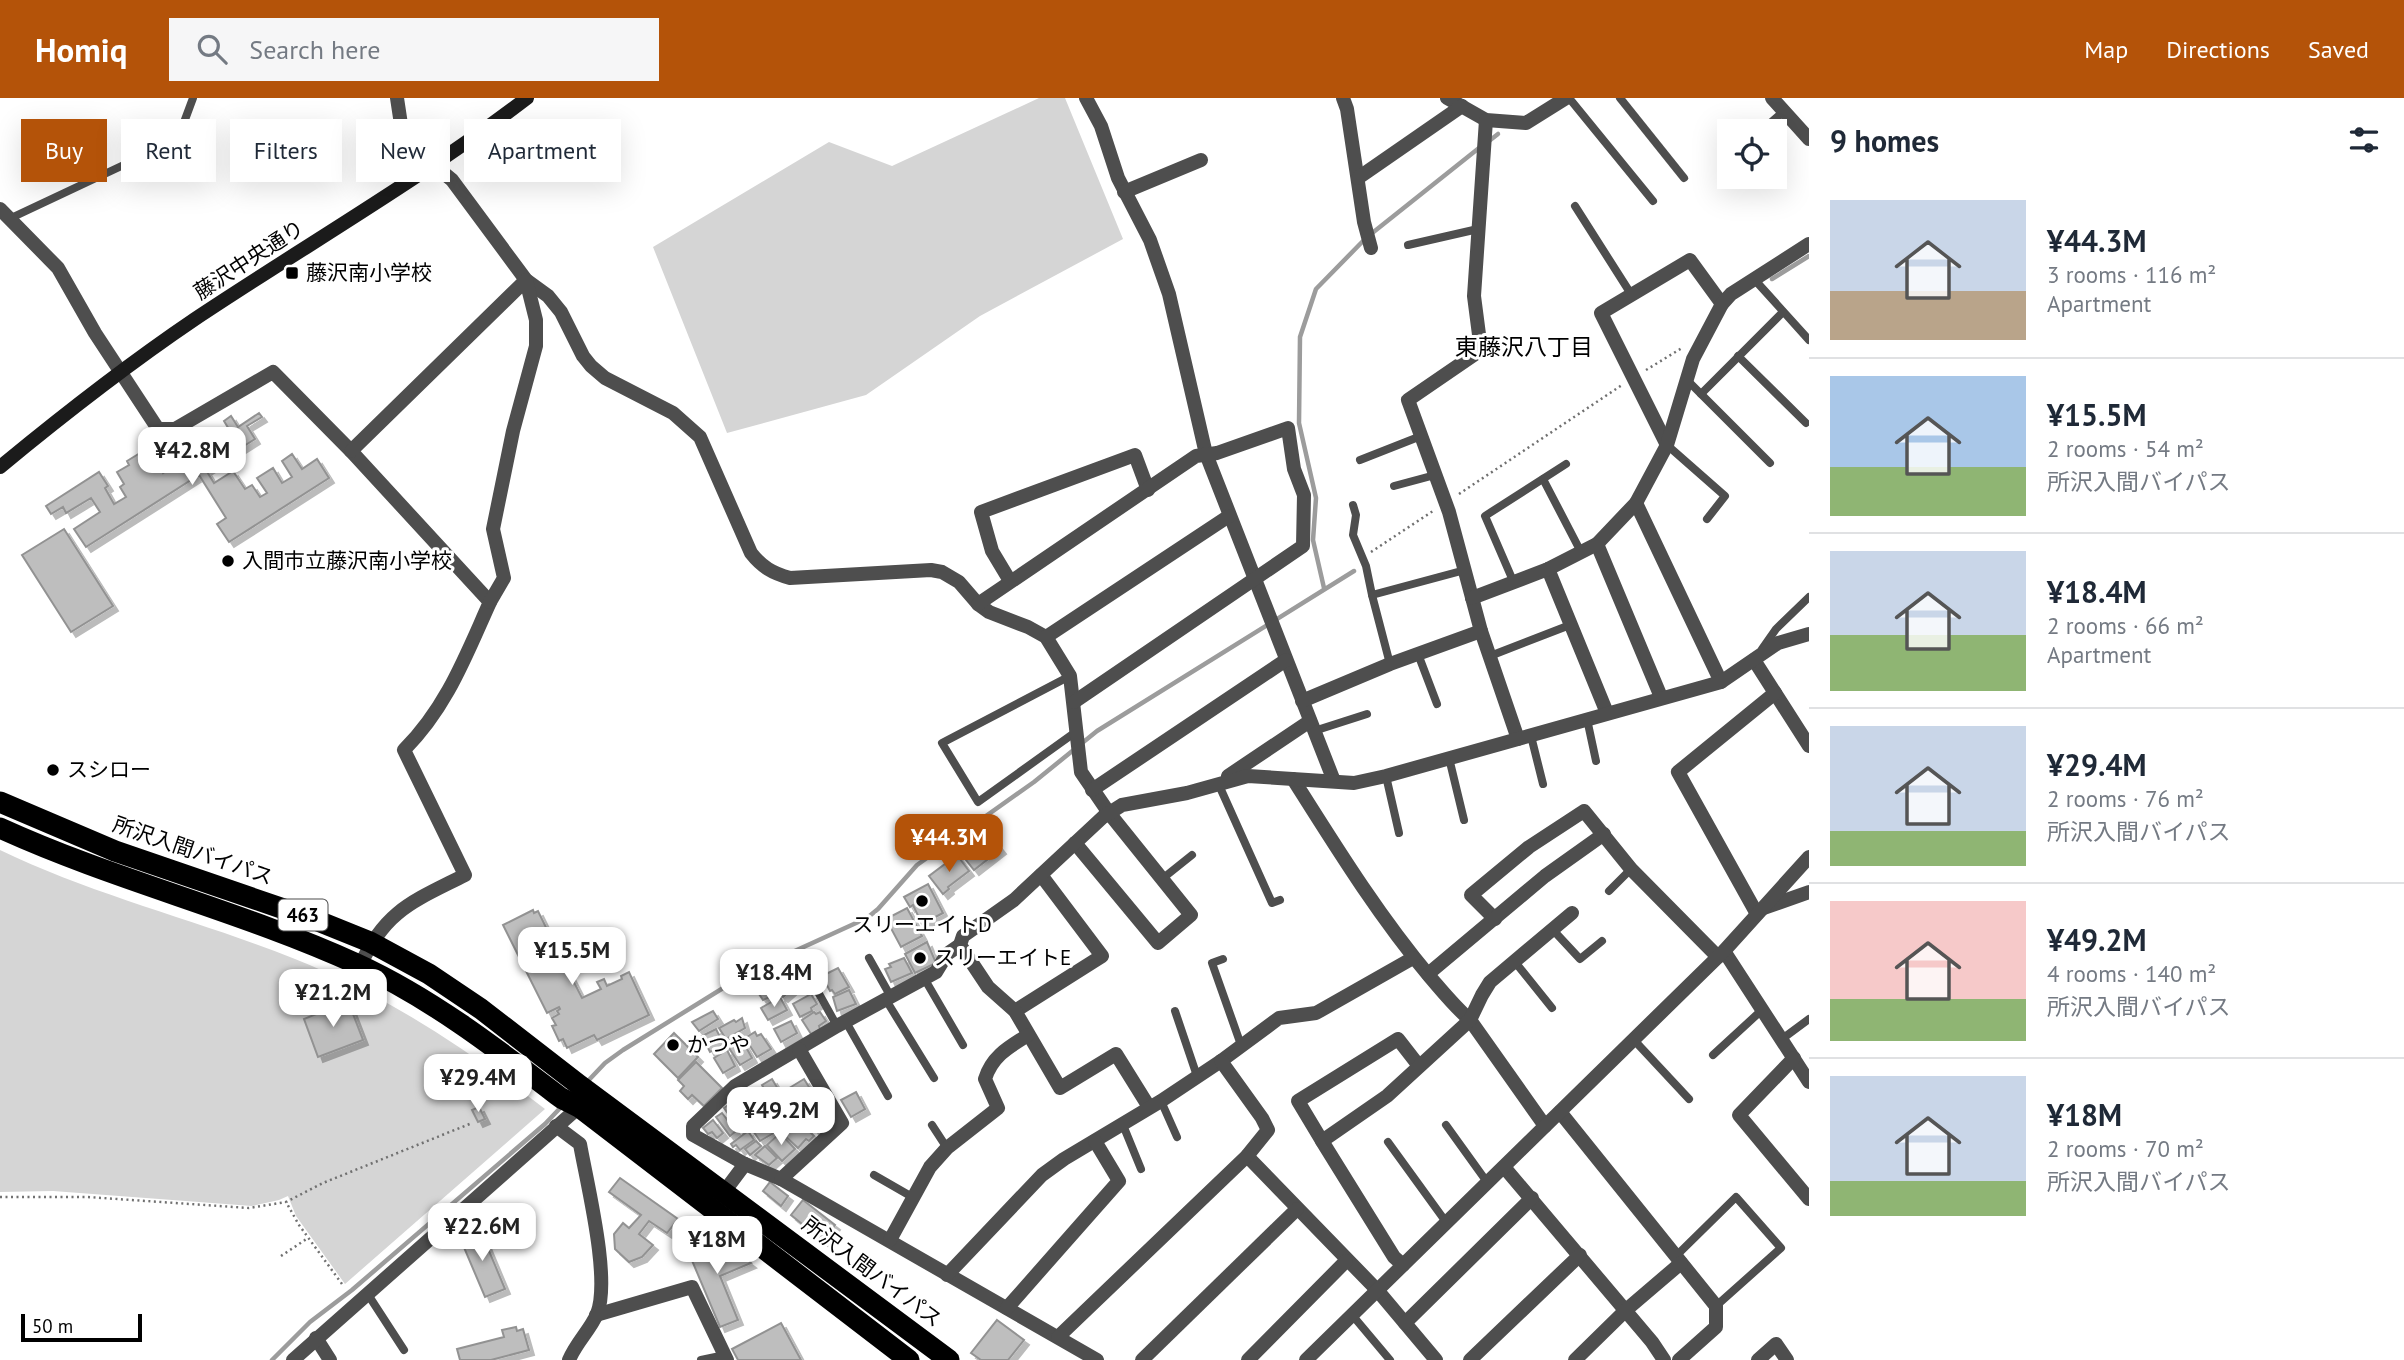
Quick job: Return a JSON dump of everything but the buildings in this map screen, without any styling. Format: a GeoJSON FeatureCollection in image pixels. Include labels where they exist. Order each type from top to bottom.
{"type":"FeatureCollection","features":[{"type":"Feature","properties":{"kind":"highway","name":"所沢入間バイパス"},"geometry":{"type":"LineString","coordinates":[[0,802],[115,851],[252,897],[370,942],[429,974],[481,1009],[578,1084],[578,1102]]}},
{"type":"Feature","properties":{"kind":"highway","name":"所沢入間バイパス"},"geometry":{"type":"LineString","coordinates":[[0,828],[109,872],[294,937],[360,965],[420,997],[578,1102],[724,1192],[949,1360]]}},
{"type":"Feature","properties":{"kind":"highway","name":"所沢入間バイパス"},"geometry":{"type":"LineString","coordinates":[[578,1102],[909,1360]]}},
{"type":"Feature","properties":{"kind":"street"},"geometry":{"type":"LineString","coordinates":[[397,98],[400,119]]}},
{"type":"Feature","properties":{"kind":"street","name":"藤沢中央通り"},"geometry":{"type":"LineString","coordinates":[[450,154],[527,98]]}},
{"type":"Feature","properties":{"kind":"street"},"geometry":{"type":"LineString","coordinates":[[1086,98],[1101,126],[1124,192],[1150,240],[1170,294],[1206,454],[1334,781]]}},
{"type":"Feature","properties":{"kind":"street"},"geometry":{"type":"LineString","coordinates":[[1343,98],[1371,248]]}},
{"type":"Feature","properties":{"kind":"street"},"geometry":{"type":"LineString","coordinates":[[1447,98],[1486,120],[1526,123],[1565,99]]}},
{"type":"Feature","properties":{"kind":"street"},"geometry":{"type":"LineString","coordinates":[[1772,98],[1809,139]]}},
{"type":"Feature","properties":{"kind":"street"},"geometry":{"type":"LineString","coordinates":[[1358,178],[1462,106]]}},
{"type":"Feature","properties":{"kind":"street"},"geometry":{"type":"LineString","coordinates":[[1486,120],[1474,296],[1481,350],[1408,400],[1445,503],[1481,631],[1524,738]]}},
{"type":"Feature","properties":{"kind":"street"},"geometry":{"type":"LineString","coordinates":[[1124,192],[1201,160]]}},
{"type":"Feature","properties":{"kind":"street"},"geometry":{"type":"LineString","coordinates":[[450,178],[526,280],[548,296],[561,312],[583,356],[604,378],[673,413],[700,438],[751,553],[760,565],[774,574],[790,578],[931,570],[942,572],[959,582],[978,604],[989,612],[1046,637],[1070,676],[1081,772],[1109,813],[1191,915],[1158,943],[1075,843]]}},
{"type":"Feature","properties":{"kind":"street","name":"藤沢中央通り"},"geometry":{"type":"LineString","coordinates":[[0,467],[120,372],[195,319],[409,182]]}},
{"type":"Feature","properties":{"kind":"street"},"geometry":{"type":"LineString","coordinates":[[6,214],[58,268],[120,372],[158,429],[174,429],[273,372],[351,451],[490,602]]}},
{"type":"Feature","properties":{"kind":"street"},"geometry":{"type":"LineString","coordinates":[[1472,598],[1548,569],[1597,544],[1636,503],[1667,445],[1693,359],[1722,304],[1731,294],[1809,244]]}},
{"type":"Feature","properties":{"kind":"street"},"geometry":{"type":"LineString","coordinates":[[1667,445],[1601,313],[1690,260],[1722,304]]}},
{"type":"Feature","properties":{"kind":"street"},"geometry":{"type":"LineString","coordinates":[[351,451],[526,280]]}},
{"type":"Feature","properties":{"kind":"street"},"geometry":{"type":"LineString","coordinates":[[360,965],[370,942],[404,906],[464,875],[404,750],[421,733],[448,695],[490,602],[504,578],[493,529],[513,431],[536,346],[536,320],[526,280]]}},
{"type":"Feature","properties":{"kind":"street"},"geometry":{"type":"LineString","coordinates":[[978,604],[1196,456],[1217,453],[1288,428],[1294,469],[1304,495],[1303,546],[1074,702]]}},
{"type":"Feature","properties":{"kind":"street"},"geometry":{"type":"LineString","coordinates":[[1010,581],[992,551],[981,512],[1135,455],[1148,490]]}},
{"type":"Feature","properties":{"kind":"street"},"geometry":{"type":"LineString","coordinates":[[1636,503],[1721,682]]}},
{"type":"Feature","properties":{"kind":"street"},"geometry":{"type":"LineString","coordinates":[[1046,637],[1229,516]]}},
{"type":"Feature","properties":{"kind":"street"},"geometry":{"type":"LineString","coordinates":[[1597,544],[1661,697]]}},
{"type":"Feature","properties":{"kind":"street"},"geometry":{"type":"LineString","coordinates":[[1548,569],[1607,713]]}},
{"type":"Feature","properties":{"kind":"street"},"geometry":{"type":"LineString","coordinates":[[1302,701],[1390,664],[1481,631]]}},
{"type":"Feature","properties":{"kind":"street"},"geometry":{"type":"LineString","coordinates":[[1097,1360],[890,1240],[693,1135],[693,1126],[735,1086],[936,972],[947,954],[960,944],[963,936],[1014,900],[1109,813],[1122,805],[1187,793],[1248,776],[1354,783],[1385,776],[1721,682],[1778,643],[1809,634]]}},
{"type":"Feature","properties":{"kind":"street"},"geometry":{"type":"LineString","coordinates":[[1092,790],[1286,660]]}},
{"type":"Feature","properties":{"kind":"street"},"geometry":{"type":"LineString","coordinates":[[1754,660],[1775,693],[1805,730],[1809,746]]}},
{"type":"Feature","properties":{"kind":"street"},"geometry":{"type":"LineString","coordinates":[[1759,912],[1678,772],[1775,693]]}},
{"type":"Feature","properties":{"kind":"street"},"geometry":{"type":"LineString","coordinates":[[1218,783],[1312,726]]}},
{"type":"Feature","properties":{"kind":"street"},"geometry":{"type":"LineString","coordinates":[[1293,779],[1381,915],[1413,958],[1470,1020],[1545,1126]]}},
{"type":"Feature","properties":{"kind":"street"},"geometry":{"type":"LineString","coordinates":[[1495,919],[1471,895],[1529,847],[1584,811],[1631,869],[1721,954],[1763,1009],[1809,1082]]}},
{"type":"Feature","properties":{"kind":"street"},"geometry":{"type":"LineString","coordinates":[[1428,974],[1545,876],[1604,834]]}},
{"type":"Feature","properties":{"kind":"street"},"geometry":{"type":"LineString","coordinates":[[1310,1359],[1446,1222],[1721,954],[1809,857]]}},
{"type":"Feature","properties":{"kind":"street"},"geometry":{"type":"LineString","coordinates":[[1015,1011],[1102,956],[1041,875]]}},
{"type":"Feature","properties":{"kind":"street"},"geometry":{"type":"LineString","coordinates":[[1759,912],[1808,895]]}},
{"type":"Feature","properties":{"kind":"street"},"geometry":{"type":"LineString","coordinates":[[1322,1141],[1387,1096],[1470,1020],[1490,982],[1572,913]]}},
{"type":"Feature","properties":{"kind":"street"},"geometry":{"type":"LineString","coordinates":[[960,944],[988,987],[1015,1011],[1060,1088],[1116,1054],[1155,1104]]}},
{"type":"Feature","properties":{"kind":"street"},"geometry":{"type":"LineString","coordinates":[[947,1275],[1042,1175],[1064,1159],[1123,1125],[1221,1061],[1279,1018],[1316,1013],[1413,958]]}},
{"type":"Feature","properties":{"kind":"street"},"geometry":{"type":"LineString","coordinates":[[890,1240],[930,1167],[947,1148],[998,1108],[985,1079],[988,1069],[998,1055],[1028,1035]]}},
{"type":"Feature","properties":{"kind":"street"},"geometry":{"type":"LineString","coordinates":[[1403,1265],[1394,1257],[1298,1101],[1398,1039],[1419,1066]]}},
{"type":"Feature","properties":{"kind":"street"},"geometry":{"type":"LineString","coordinates":[[781,1180],[842,1123],[799,1049]]}},
{"type":"Feature","properties":{"kind":"street"},"geometry":{"type":"LineString","coordinates":[[1794,1058],[1739,1115],[1809,1199]]}},
{"type":"Feature","properties":{"kind":"street"},"geometry":{"type":"LineString","coordinates":[[1058,1337],[1247,1156],[1268,1130],[1221,1061]]}},
{"type":"Feature","properties":{"kind":"street"},"geometry":{"type":"LineString","coordinates":[[293,1360],[556,1126],[578,1102]]}},
{"type":"Feature","properties":{"kind":"street"},"geometry":{"type":"LineString","coordinates":[[1560,1112],[1716,1306],[1716,1327],[1679,1360]]}},
{"type":"Feature","properties":{"kind":"street"},"geometry":{"type":"LineString","coordinates":[[556,1126],[580,1144],[601,1271],[601,1295],[596,1315],[573,1349],[569,1360]]}},
{"type":"Feature","properties":{"kind":"street"},"geometry":{"type":"LineString","coordinates":[[1007,1308],[1119,1181],[1095,1141]]}},
{"type":"Feature","properties":{"kind":"street"},"geometry":{"type":"LineString","coordinates":[[1247,1156],[1378,1291],[1436,1360]]}},
{"type":"Feature","properties":{"kind":"street"},"geometry":{"type":"LineString","coordinates":[[724,1192],[745,1164]]}},
{"type":"Feature","properties":{"kind":"street"},"geometry":{"type":"LineString","coordinates":[[1504,1167],[1626,1310],[1664,1360]]}},
{"type":"Feature","properties":{"kind":"street"},"geometry":{"type":"LineString","coordinates":[[1405,1323],[1532,1198]]}},
{"type":"Feature","properties":{"kind":"street"},"geometry":{"type":"LineString","coordinates":[[1142,1360],[1297,1209]]}},
{"type":"Feature","properties":{"kind":"street"},"geometry":{"type":"LineString","coordinates":[[1470,1360],[1580,1255]]}},
{"type":"Feature","properties":{"kind":"street"},"geometry":{"type":"LineString","coordinates":[[1575,1360],[1678,1260]]}},
{"type":"Feature","properties":{"kind":"street"},"geometry":{"type":"LineString","coordinates":[[1248,1360],[1346,1261]]}},
{"type":"Feature","properties":{"kind":"street"},"geometry":{"type":"LineString","coordinates":[[596,1315],[692,1287],[726,1357]]}},
{"type":"Feature","properties":{"kind":"street"},"geometry":{"type":"LineString","coordinates":[[316,1338],[330,1360]]}},
{"type":"Feature","properties":{"kind":"street"},"geometry":{"type":"LineString","coordinates":[[1758,1360],[1776,1344],[1787,1360]]}},
{"type":"Feature","properties":{"kind":"lane"},"geometry":{"type":"LineString","coordinates":[[6,214],[147,154],[183,125],[193,98]]}},
{"type":"Feature","properties":{"kind":"lane"},"geometry":{"type":"LineString","coordinates":[[1620,98],[1684,178]]}},
{"type":"Feature","properties":{"kind":"lane"},"geometry":{"type":"LineString","coordinates":[[1565,99],[1653,201]]}},
{"type":"Feature","properties":{"kind":"lane"},"geometry":{"type":"LineString","coordinates":[[1775,119],[1784,111]]}},
{"type":"Feature","properties":{"kind":"lane"},"geometry":{"type":"LineString","coordinates":[[1575,206],[1631,294]]}},
{"type":"Feature","properties":{"kind":"lane"},"geometry":{"type":"LineString","coordinates":[[1408,244],[1479,229]]}},
{"type":"Feature","properties":{"kind":"lane"},"geometry":{"type":"LineString","coordinates":[[1754,279],[1809,340]]}},
{"type":"Feature","properties":{"kind":"lane"},"geometry":{"type":"LineString","coordinates":[[1701,394],[1783,312]]}},
{"type":"Feature","properties":{"kind":"lane"},"geometry":{"type":"LineString","coordinates":[[1738,356],[1806,423]]}},
{"type":"Feature","properties":{"kind":"lane"},"geometry":{"type":"LineString","coordinates":[[1687,380],[1770,463]]}},
{"type":"Feature","properties":{"kind":"lane"},"geometry":{"type":"LineString","coordinates":[[1360,460],[1421,436]]}},
{"type":"Feature","properties":{"kind":"lane"},"geometry":{"type":"LineString","coordinates":[[1667,445],[1725,496],[1707,519]]}},
{"type":"Feature","properties":{"kind":"lane"},"geometry":{"type":"LineString","coordinates":[[1514,583],[1485,516],[1566,464]]}},
{"type":"Feature","properties":{"kind":"lane"},"geometry":{"type":"LineString","coordinates":[[1394,486],[1435,475]]}},
{"type":"Feature","properties":{"kind":"lane"},"geometry":{"type":"LineString","coordinates":[[1543,479],[1581,552]]}},
{"type":"Feature","properties":{"kind":"lane"},"geometry":{"type":"LineString","coordinates":[[1353,505],[1356,515],[1353,535],[1366,566],[1390,664]]}},
{"type":"Feature","properties":{"kind":"lane"},"geometry":{"type":"LineString","coordinates":[[1372,595],[1465,570]]}},
{"type":"Feature","properties":{"kind":"lane"},"geometry":{"type":"LineString","coordinates":[[1754,660],[1776,629],[1809,597]]}},
{"type":"Feature","properties":{"kind":"lane"},"geometry":{"type":"LineString","coordinates":[[1490,656],[1570,625]]}},
{"type":"Feature","properties":{"kind":"lane"},"geometry":{"type":"LineString","coordinates":[[1418,654],[1437,704]]}},
{"type":"Feature","properties":{"kind":"lane"},"geometry":{"type":"LineString","coordinates":[[1070,676],[942,743],[978,803],[1077,734]]}},
{"type":"Feature","properties":{"kind":"lane"},"geometry":{"type":"LineString","coordinates":[[1312,726],[1367,714]]}},
{"type":"Feature","properties":{"kind":"lane"},"geometry":{"type":"LineString","coordinates":[[1587,719],[1596,761]]}},
{"type":"Feature","properties":{"kind":"lane"},"geometry":{"type":"LineString","coordinates":[[1524,738],[1543,784]]}},
{"type":"Feature","properties":{"kind":"lane"},"geometry":{"type":"LineString","coordinates":[[1449,758],[1464,820]]}},
{"type":"Feature","properties":{"kind":"lane"},"geometry":{"type":"LineString","coordinates":[[1385,776],[1399,832]]}},
{"type":"Feature","properties":{"kind":"lane"},"geometry":{"type":"LineString","coordinates":[[1218,783],[1272,903],[1280,900]]}},
{"type":"Feature","properties":{"kind":"lane"},"geometry":{"type":"LineString","coordinates":[[1162,879],[1192,855]]}},
{"type":"Feature","properties":{"kind":"lane"},"geometry":{"type":"LineString","coordinates":[[1609,891],[1631,869]]}},
{"type":"Feature","properties":{"kind":"lane"},"geometry":{"type":"LineString","coordinates":[[1553,930],[1580,959],[1602,941]]}},
{"type":"Feature","properties":{"kind":"lane"},"geometry":{"type":"LineString","coordinates":[[869,958],[888,998],[934,1077]]}},
{"type":"Feature","properties":{"kind":"lane"},"geometry":{"type":"LineString","coordinates":[[1223,959],[1212,963],[1241,1045]]}},
{"type":"Feature","properties":{"kind":"lane"},"geometry":{"type":"LineString","coordinates":[[1515,962],[1552,1008]]}},
{"type":"Feature","properties":{"kind":"lane"},"geometry":{"type":"LineString","coordinates":[[924,978],[963,1045]]}},
{"type":"Feature","properties":{"kind":"lane"},"geometry":{"type":"LineString","coordinates":[[813,983],[888,1096]]}},
{"type":"Feature","properties":{"kind":"lane"},"geometry":{"type":"LineString","coordinates":[[1713,1055],[1763,1009]]}},
{"type":"Feature","properties":{"kind":"lane"},"geometry":{"type":"LineString","coordinates":[[1175,1010],[1197,1076]]}},
{"type":"Feature","properties":{"kind":"lane"},"geometry":{"type":"LineString","coordinates":[[1782,1039],[1809,1019]]}},
{"type":"Feature","properties":{"kind":"lane"},"geometry":{"type":"LineString","coordinates":[[1633,1039],[1689,1099]]}},
{"type":"Feature","properties":{"kind":"lane"},"geometry":{"type":"LineString","coordinates":[[1155,1104],[1177,1137]]}},
{"type":"Feature","properties":{"kind":"lane"},"geometry":{"type":"LineString","coordinates":[[932,1125],[947,1148]]}},
{"type":"Feature","properties":{"kind":"lane"},"geometry":{"type":"LineString","coordinates":[[1123,1125],[1141,1169]]}},
{"type":"Feature","properties":{"kind":"lane"},"geometry":{"type":"LineString","coordinates":[[1446,1125],[1487,1182]]}},
{"type":"Feature","properties":{"kind":"lane"},"geometry":{"type":"LineString","coordinates":[[1388,1142],[1446,1222]]}},
{"type":"Feature","properties":{"kind":"lane"},"geometry":{"type":"LineString","coordinates":[[874,1175],[914,1198]]}},
{"type":"Feature","properties":{"kind":"lane"},"geometry":{"type":"LineString","coordinates":[[1678,1260],[1736,1197],[1781,1248],[1716,1306]]}},
{"type":"Feature","properties":{"kind":"lane"},"geometry":{"type":"LineString","coordinates":[[367,1293],[404,1350]]}},
{"type":"Feature","properties":{"kind":"lane"},"geometry":{"type":"LineString","coordinates":[[1353,1316],[1390,1360]]}},
{"type":"Feature","properties":{"kind":"lane"},"geometry":{"type":"LineString","coordinates":[[701,1360],[726,1357]]}},
{"type":"Feature","properties":{"kind":"path"},"geometry":{"type":"LineString","coordinates":[[1363,557],[1633,378],[1691,343],[1701,344]]}},
{"type":"Feature","properties":{"kind":"path"},"geometry":{"type":"LineString","coordinates":[[0,1197],[88,1197],[249,1208],[286,1202],[323,1183],[472,1123]]}},
{"type":"Feature","properties":{"kind":"path"},"geometry":{"type":"LineString","coordinates":[[286,1202],[308,1238],[342,1284]]}},
{"type":"Feature","properties":{"kind":"path"},"geometry":{"type":"LineString","coordinates":[[281,1256],[308,1238]]}},
{"type":"Feature","properties":{"kind":"shaded area"},"geometry":{"type":"Polygon","coordinates":[[[1039,98],[1065,98],[1123,239],[980,316],[866,395],[727,433],[653,247],[829,142],[892,166],[1039,98]]]}},
{"type":"Feature","properties":{"kind":"shaded area"},"geometry":{"type":"Polygon","coordinates":[[[0,850],[73,881],[258,945],[329,973],[425,1025],[545,1109],[345,1284],[296,1216],[288,1196],[252,1206],[53,1191],[0,1192],[0,850]]]}},
{"type":"Feature","properties":{"kind":"waterway"},"geometry":{"type":"LineString","coordinates":[[1489,141],[1498,134]]}},
{"type":"Feature","properties":{"kind":"waterway"},"geometry":{"type":"LineString","coordinates":[[1371,234],[1479,148]]}},
{"type":"Feature","properties":{"kind":"waterway"},"geometry":{"type":"LineString","coordinates":[[1324,588],[1313,540],[1316,498],[1299,423],[1300,337],[1316,289],[1364,240]]}},
{"type":"Feature","properties":{"kind":"waterway"},"geometry":{"type":"LineString","coordinates":[[1772,279],[1809,256]]}},
{"type":"Feature","properties":{"kind":"waterway"},"geometry":{"type":"LineString","coordinates":[[587,1082],[605,1063],[623,1050],[749,972],[867,918],[917,865],[1034,782],[1097,731],[1354,571]]}},
{"type":"Feature","properties":{"kind":"waterway"},"geometry":{"type":"LineString","coordinates":[[272,1360],[310,1322],[352,1290],[545,1124],[563,1105]]}},
{"type":"Feature","properties":{"kind":"place","name":"藤沢南小学校"},"geometry":{"type":"Point","coordinates":[292,273]}},
{"type":"Feature","properties":{"kind":"place","name":"入間市立藤沢南小学校"},"geometry":{"type":"Point","coordinates":[228,561]}},
{"type":"Feature","properties":{"kind":"place","name":"スシロー"},"geometry":{"type":"Point","coordinates":[53,770]}},
{"type":"Feature","properties":{"kind":"place","name":"スリーエイトD"},"geometry":{"type":"Point","coordinates":[922,901]}},
{"type":"Feature","properties":{"kind":"place","name":"スリーエイトE"},"geometry":{"type":"Point","coordinates":[920,958]}},
{"type":"Feature","properties":{"kind":"place","name":"かつや"},"geometry":{"type":"Point","coordinates":[673,1045]}},
{"type":"Feature","properties":{"kind":"district","name":"東藤沢八丁目"},"geometry":{"type":"Point","coordinates":[1524,347]}}]}
